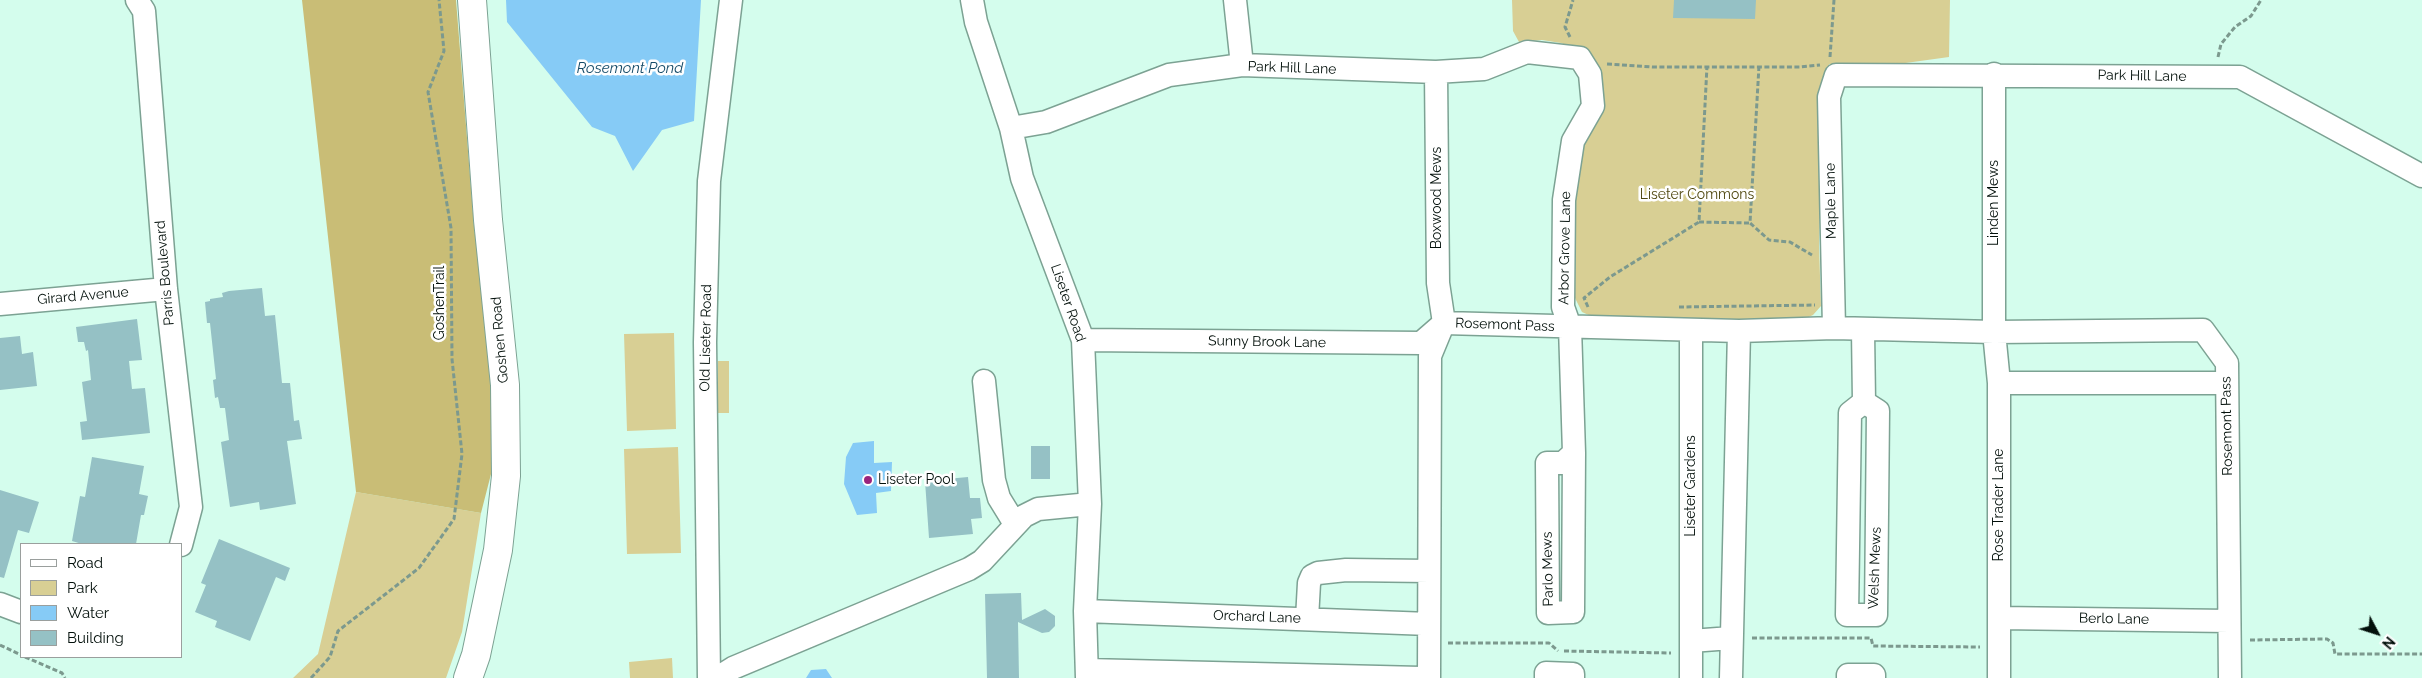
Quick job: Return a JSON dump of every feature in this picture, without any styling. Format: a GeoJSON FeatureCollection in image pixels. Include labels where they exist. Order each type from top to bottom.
{"type":"FeatureCollection","features":[{"type":"Feature","properties":{"kind":"main road","name":"Goshen Road"},"geometry":{"type":"LineString","coordinates":[[468,678],[476,655],[498,550],[506,476],[505,385],[488,220],[472,0]]}},
{"type":"Feature","properties":{"kind":"street","name":"Parris Boulevard"},"geometry":{"type":"LineString","coordinates":[[136,0],[144,11],[166,289],[191,508],[182,543]]}},
{"type":"Feature","properties":{"kind":"street","name":"Old Liseter Road"},"geometry":{"type":"LineString","coordinates":[[709,678],[705,352],[709,181],[731,0]]}},
{"type":"Feature","properties":{"kind":"street","name":"Liseter Road"},"geometry":{"type":"LineString","coordinates":[[972,0],[976,22],[1011,128],[1022,178],[1083,340],[1090,504],[1085,612],[1087,674]]}},
{"type":"Feature","properties":{"kind":"street"},"geometry":{"type":"LineString","coordinates":[[1237,3],[1242,65]]}},
{"type":"Feature","properties":{"kind":"street","name":"Park Hill Lane"},"geometry":{"type":"LineString","coordinates":[[1011,128],[1046,122],[1169,75],[1242,65],[1436,72],[1484,69],[1527,52],[1580,58]]}},
{"type":"Feature","properties":{"kind":"street","name":"Arbor Grove Lane"},"geometry":{"type":"LineString","coordinates":[[1570,327],[1563,307],[1564,200],[1573,141],[1593,106],[1590,74],[1580,58]]}},
{"type":"Feature","properties":{"kind":"street","name":"Boxwood Mews"},"geometry":{"type":"LineString","coordinates":[[1436,72],[1438,283],[1444,323]]}},
{"type":"Feature","properties":{"kind":"street","name":"Park Hill Lane"},"geometry":{"type":"LineString","coordinates":[[1836,74],[2240,77],[2422,176]]}},
{"type":"Feature","properties":{"kind":"street","name":"Maple Lane"},"geometry":{"type":"LineString","coordinates":[[1834,328],[1829,97],[1836,74]]}},
{"type":"Feature","properties":{"kind":"street","name":"Linden Mews"},"geometry":{"type":"LineString","coordinates":[[1994,74],[1994,332]]}},
{"type":"Feature","properties":{"kind":"street","name":"Girard Avenue"},"geometry":{"type":"LineString","coordinates":[[0,304],[166,289]]}},
{"type":"Feature","properties":{"kind":"street","name":"Rosemont Pass"},"geometry":{"type":"LineString","coordinates":[[1429,678],[1430,356],[1444,323],[1739,331],[1834,328],[1994,332],[2203,330],[2227,362],[2230,678]]}},
{"type":"Feature","properties":{"kind":"street","name":"Sunny Brook Lane"},"geometry":{"type":"LineString","coordinates":[[1083,340],[1421,343],[1444,323]]}},
{"type":"Feature","properties":{"kind":"street","name":"Parlo Mews"},"geometry":{"type":"LineString","coordinates":[[1570,327],[1574,452],[1572,612],[1548,613],[1546,463],[1563,463],[1574,452]]}},
{"type":"Feature","properties":{"kind":"street","name":"Liseter Gardens"},"geometry":{"type":"LineString","coordinates":[[1691,330],[1691,678]]}},
{"type":"Feature","properties":{"kind":"street"},"geometry":{"type":"LineString","coordinates":[[1863,330],[1864,402]]}},
{"type":"Feature","properties":{"kind":"street"},"geometry":{"type":"LineString","coordinates":[[1731,678],[1739,331]]}},
{"type":"Feature","properties":{"kind":"street","name":"Rose Trader Lane"},"geometry":{"type":"LineString","coordinates":[[1994,332],[1999,383],[1999,678]]}},
{"type":"Feature","properties":{"kind":"street"},"geometry":{"type":"LineString","coordinates":[[984,382],[994,480],[1000,498],[1015,524]]}},
{"type":"Feature","properties":{"kind":"street"},"geometry":{"type":"LineString","coordinates":[[1999,383],[2227,383]]}},
{"type":"Feature","properties":{"kind":"street","name":"Welsh Mews"},"geometry":{"type":"LineString","coordinates":[[1864,402],[1878,412],[1876,615],[1847,615],[1850,414],[1864,402]]}},
{"type":"Feature","properties":{"kind":"street"},"geometry":{"type":"LineString","coordinates":[[717,678],[733,668],[969,569],[987,556],[1024,516],[1038,509],[1090,504]]}},
{"type":"Feature","properties":{"kind":"street"},"geometry":{"type":"LineString","coordinates":[[1307,619],[1309,582],[1312,576],[1318,573],[1346,570],[1429,571]]}},
{"type":"Feature","properties":{"kind":"street"},"geometry":{"type":"LineString","coordinates":[[0,604],[20,612]]}},
{"type":"Feature","properties":{"kind":"street","name":"Orchard Lane"},"geometry":{"type":"LineString","coordinates":[[1085,612],[1307,619],[1429,633]]}},
{"type":"Feature","properties":{"kind":"street","name":"Berlo Lane"},"geometry":{"type":"LineString","coordinates":[[1999,618],[2229,630]]}},
{"type":"Feature","properties":{"kind":"street"},"geometry":{"type":"LineString","coordinates":[[1691,648],[1731,638]]}},
{"type":"Feature","properties":{"kind":"street"},"geometry":{"type":"LineString","coordinates":[[1546,678],[1546,673],[1573,674],[1573,678]]}},
{"type":"Feature","properties":{"kind":"street"},"geometry":{"type":"LineString","coordinates":[[1087,674],[1421,678]]}},
{"type":"Feature","properties":{"kind":"street"},"geometry":{"type":"LineString","coordinates":[[1848,678],[1848,675],[1874,675],[1874,678]]}},
{"type":"Feature","properties":{"kind":"path","name":"GoshenTrail"},"geometry":{"type":"LineString","coordinates":[[311,678],[330,657],[338,631],[395,589],[419,568],[454,519],[462,454],[452,359],[451,228],[428,92],[444,51],[439,0]]}},
{"type":"Feature","properties":{"kind":"path"},"geometry":{"type":"LineString","coordinates":[[1573,0],[1565,27],[1580,58],[1594,64],[1800,68],[1829,64],[1834,0]]}},
{"type":"Feature","properties":{"kind":"path"},"geometry":{"type":"LineString","coordinates":[[2218,57],[2221,44],[2235,27],[2251,16],[2262,0]]}},
{"type":"Feature","properties":{"kind":"path"},"geometry":{"type":"LineString","coordinates":[[1699,222],[1707,66]]}},
{"type":"Feature","properties":{"kind":"path"},"geometry":{"type":"LineString","coordinates":[[1750,223],[1759,66]]}},
{"type":"Feature","properties":{"kind":"path"},"geometry":{"type":"LineString","coordinates":[[1589,308],[1584,298],[1610,277],[1699,222],[1750,223],[1769,240],[1790,242],[1811,254],[1814,258]]}},
{"type":"Feature","properties":{"kind":"path"},"geometry":{"type":"LineString","coordinates":[[1669,307],[1818,305],[1818,296]]}},
{"type":"Feature","properties":{"kind":"path"},"geometry":{"type":"LineString","coordinates":[[2229,630],[2328,639],[2333,643],[2335,654],[2422,654]]}},
{"type":"Feature","properties":{"kind":"path"},"geometry":{"type":"LineString","coordinates":[[1429,633],[1549,644],[1556,651],[1691,648]]}},
{"type":"Feature","properties":{"kind":"path"},"geometry":{"type":"LineString","coordinates":[[1731,638],[1871,638],[1873,646],[1999,648]]}},
{"type":"Feature","properties":{"kind":"path"},"geometry":{"type":"LineString","coordinates":[[0,645],[20,655]]}},
{"type":"Feature","properties":{"kind":"path"},"geometry":{"type":"LineString","coordinates":[[27,658],[62,673],[65,678]]}},
{"type":"Feature","properties":{"kind":"green space","name":"Liseter Commons"},"geometry":{"type":"Polygon","coordinates":[[[1512,0],[1950,0],[1949,57],[1862,69],[1829,64],[1821,160],[1819,246],[1821,306],[1813,315],[1802,320],[1593,317],[1582,312],[1575,298],[1576,171],[1577,155],[1602,111],[1584,52],[1561,43],[1542,40],[1519,42],[1513,31],[1512,0]]]}},
{"type":"Feature","properties":{"kind":"green space"},"geometry":{"type":"Polygon","coordinates":[[[674,333],[676,429],[627,431],[624,334],[674,333]]]}},
{"type":"Feature","properties":{"kind":"green space"},"geometry":{"type":"Polygon","coordinates":[[[718,361],[729,361],[729,413],[718,413],[718,361]]]}},
{"type":"Feature","properties":{"kind":"green space"},"geometry":{"type":"Polygon","coordinates":[[[678,447],[681,553],[627,554],[624,449],[678,447]]]}},
{"type":"Feature","properties":{"kind":"green space"},"geometry":{"type":"Polygon","coordinates":[[[356,492],[481,513],[462,632],[446,678],[293,678],[318,654],[356,492]]]}},
{"type":"Feature","properties":{"kind":"green space"},"geometry":{"type":"Polygon","coordinates":[[[672,658],[673,678],[630,678],[629,662],[672,658]]]}},
{"type":"Feature","properties":{"kind":"shaded area"},"geometry":{"type":"Polygon","coordinates":[[[302,0],[456,0],[474,226],[499,443],[481,513],[356,492],[302,0]]]}},
{"type":"Feature","properties":{"kind":"water","name":"Rosemont Pond"},"geometry":{"type":"Polygon","coordinates":[[[506,0],[701,0],[694,121],[662,130],[633,171],[615,136],[592,127],[507,22],[506,0]]]}},
{"type":"Feature","properties":{"kind":"water","name":"Liseter Pool"},"geometry":{"type":"Polygon","coordinates":[[[874,441],[874,463],[892,462],[891,491],[876,493],[877,513],[857,515],[844,484],[846,457],[853,443],[874,441]]]}},
{"type":"Feature","properties":{"kind":"water"},"geometry":{"type":"Polygon","coordinates":[[[826,669],[832,678],[806,678],[811,670],[826,669]]]}},
{"type":"Feature","properties":{"kind":"building"},"geometry":{"type":"Polygon","coordinates":[[[1674,0],[1756,0],[1755,19],[1673,18],[1674,0]]]}},
{"type":"Feature","properties":{"kind":"building"},"geometry":{"type":"Polygon","coordinates":[[[262,288],[265,316],[275,315],[282,383],[290,383],[294,421],[299,420],[302,439],[287,441],[296,504],[260,510],[259,502],[230,507],[221,442],[229,440],[225,408],[220,408],[218,397],[215,398],[213,380],[216,379],[210,323],[207,323],[205,302],[210,301],[210,299],[223,297],[222,293],[229,291],[262,288]]]}},
{"type":"Feature","properties":{"kind":"building"},"geometry":{"type":"Polygon","coordinates":[[[137,319],[142,360],[129,361],[132,389],[145,388],[150,433],[82,440],[80,422],[87,421],[82,382],[91,380],[88,350],[86,351],[84,342],[78,342],[76,327],[137,319]]]}},
{"type":"Feature","properties":{"kind":"building"},"geometry":{"type":"Polygon","coordinates":[[[20,336],[22,354],[33,352],[37,386],[0,390],[0,338],[20,336]]]}},
{"type":"Feature","properties":{"kind":"building"},"geometry":{"type":"Polygon","coordinates":[[[1031,446],[1050,446],[1050,479],[1031,479],[1031,446]]]}},
{"type":"Feature","properties":{"kind":"building"},"geometry":{"type":"Polygon","coordinates":[[[92,457],[144,466],[139,494],[148,496],[144,515],[141,515],[136,543],[79,543],[72,541],[80,496],[85,497],[92,457]]]}},
{"type":"Feature","properties":{"kind":"building"},"geometry":{"type":"Polygon","coordinates":[[[968,477],[970,498],[980,498],[982,518],[971,519],[973,534],[929,538],[925,481],[968,477]]]}},
{"type":"Feature","properties":{"kind":"building"},"geometry":{"type":"Polygon","coordinates":[[[0,490],[39,502],[29,533],[18,530],[4,578],[0,577],[0,490]]]}},
{"type":"Feature","properties":{"kind":"building"},"geometry":{"type":"Polygon","coordinates":[[[219,539],[290,568],[285,581],[276,577],[250,641],[215,627],[217,621],[195,612],[206,585],[201,583],[219,539]]]}},
{"type":"Feature","properties":{"kind":"building"},"geometry":{"type":"Polygon","coordinates":[[[1021,593],[1022,620],[1045,609],[1055,616],[1055,626],[1049,632],[1042,633],[1018,622],[1019,678],[987,678],[985,594],[1021,593]]]}},
{"type":"Feature","properties":{"kind":"place","name":"Liseter Pool"},"geometry":{"type":"Point","coordinates":[868,480]}}]}
